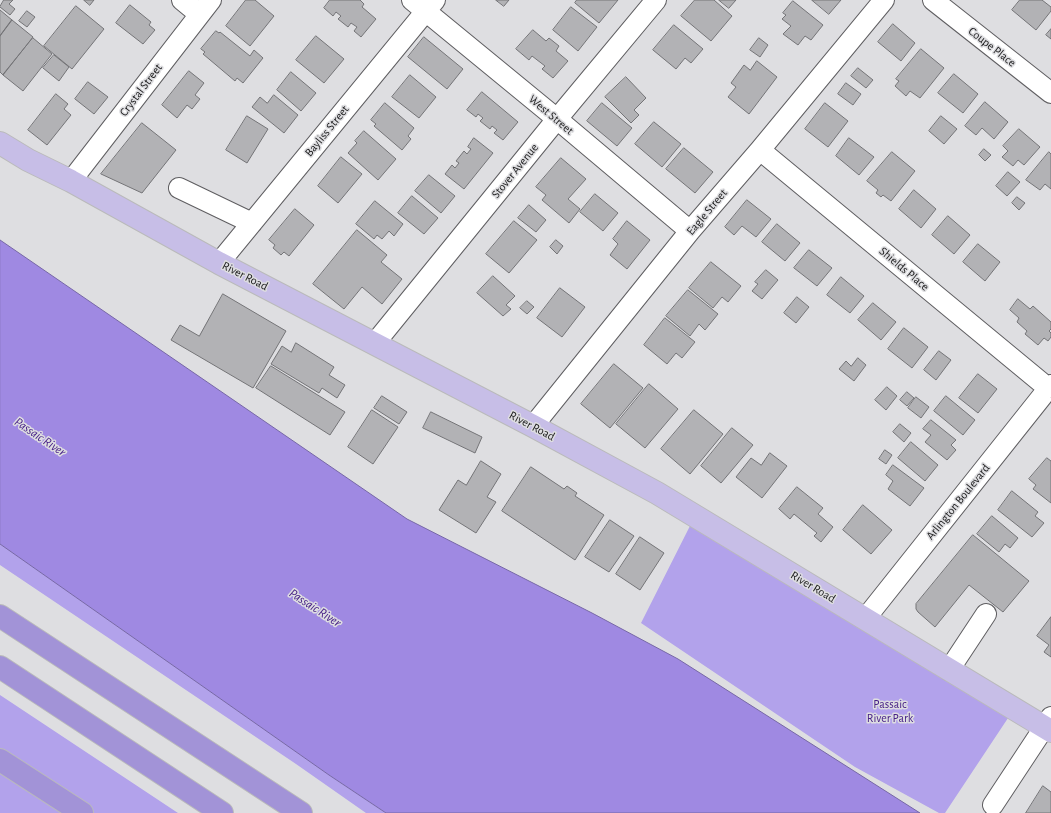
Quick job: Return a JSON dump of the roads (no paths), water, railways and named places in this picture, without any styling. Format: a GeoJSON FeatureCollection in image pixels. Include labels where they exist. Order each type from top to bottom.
{"type":"FeatureCollection","features":[{"type":"Feature","properties":{"kind":"highway"},"geometry":{"type":"LineString","coordinates":[[0,616],[301,813]]}},
{"type":"Feature","properties":{"kind":"highway"},"geometry":{"type":"LineString","coordinates":[[0,667],[222,813]]}},
{"type":"Feature","properties":{"kind":"highway"},"geometry":{"type":"LineString","coordinates":[[0,760],[82,813]]}},
{"type":"Feature","properties":{"kind":"main road","name":"River Road"},"geometry":{"type":"LineString","coordinates":[[0,143],[28,160],[71,181],[219,263],[533,426],[657,493],[950,670],[1049,725]]}},
{"type":"Feature","properties":{"kind":"street"},"geometry":{"type":"LineString","coordinates":[[182,0],[205,7]]}},
{"type":"Feature","properties":{"kind":"street","name":"Stover Avenue"},"geometry":{"type":"LineString","coordinates":[[375,344],[557,119],[656,0]]}},
{"type":"Feature","properties":{"kind":"street","name":"Eagle Street"},"geometry":{"type":"LineString","coordinates":[[533,426],[690,231],[760,150],[884,0]]}},
{"type":"Feature","properties":{"kind":"street","name":"Coupe Place"},"geometry":{"type":"LineString","coordinates":[[933,0],[1051,93]]}},
{"type":"Feature","properties":{"kind":"street","name":"West Street"},"geometry":{"type":"LineString","coordinates":[[424,4],[690,231]]}},
{"type":"Feature","properties":{"kind":"street","name":"Bayliss Street"},"geometry":{"type":"LineString","coordinates":[[219,263],[424,4]]}},
{"type":"Feature","properties":{"kind":"street","name":"Crystal Street"},"geometry":{"type":"LineString","coordinates":[[71,181],[205,7]]}},
{"type":"Feature","properties":{"kind":"street","name":"Shields Place"},"geometry":{"type":"LineString","coordinates":[[760,150],[1050,387]]}},
{"type":"Feature","properties":{"kind":"street"},"geometry":{"type":"LineString","coordinates":[[179,188],[252,223]]}},
{"type":"Feature","properties":{"kind":"street","name":"Arlington Boulevard"},"geometry":{"type":"LineString","coordinates":[[865,619],[1050,387]]}},
{"type":"Feature","properties":{"kind":"street"},"geometry":{"type":"LineString","coordinates":[[950,670],[986,614]]}},
{"type":"Feature","properties":{"kind":"street"},"geometry":{"type":"LineString","coordinates":[[993,805],[1049,725]]}},
{"type":"Feature","properties":{"kind":"water","name":"Passaic River"},"geometry":{"type":"Polygon","coordinates":[[[0,240],[407,519],[592,613],[678,659],[920,813],[386,813],[329,775],[0,544],[0,240]]]}},
{"type":"Feature","properties":{"kind":"park label","name":"Passaic River Park"},"geometry":{"type":"Point","coordinates":[890,711]}}]}
